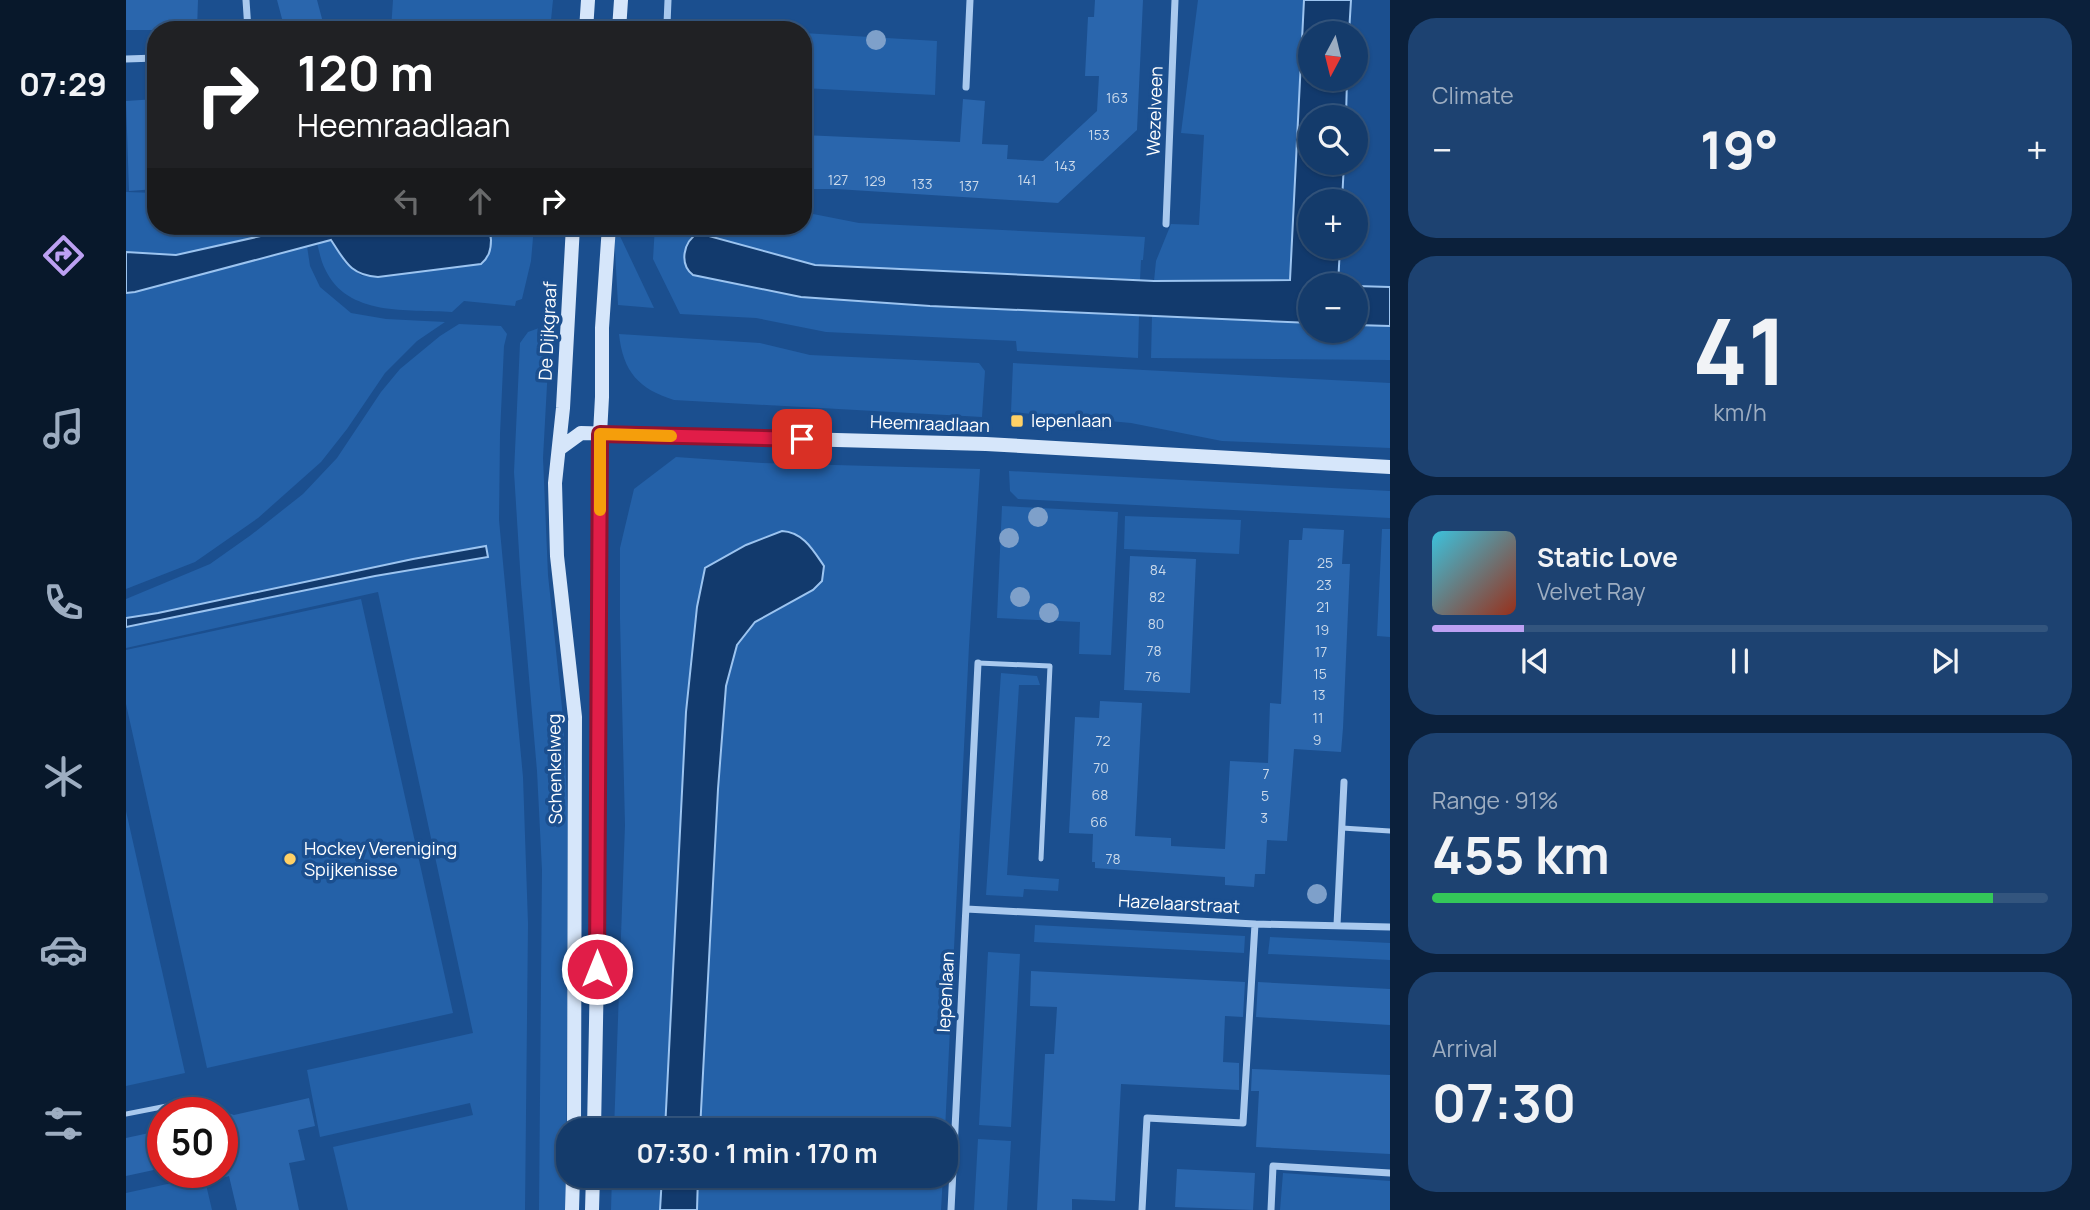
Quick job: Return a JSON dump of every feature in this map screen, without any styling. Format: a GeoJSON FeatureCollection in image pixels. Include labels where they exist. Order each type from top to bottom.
{"type":"FeatureCollection","features":[{"type":"Feature","properties":{"kind":"main road"},"geometry":{"type":"LineString","coordinates":[[587,21],[588,0]]}},
{"type":"Feature","properties":{"kind":"main road"},"geometry":{"type":"LineString","coordinates":[[620,21],[621,0]]}},
{"type":"Feature","properties":{"kind":"main road","name":"De Dijkgraaf"},"geometry":{"type":"LineString","coordinates":[[563,408],[573,235]]}},
{"type":"Feature","properties":{"kind":"main road"},"geometry":{"type":"LineString","coordinates":[[594,1118],[600,434],[608,235]]}},
{"type":"Feature","properties":{"kind":"main road"},"geometry":{"type":"LineString","coordinates":[[559,449],[581,433],[563,408]]}},
{"type":"Feature","properties":{"kind":"main road","name":"Schenkelweg"},"geometry":{"type":"LineString","coordinates":[[563,408],[555,483],[556,556],[575,717],[573,1118]]}},
{"type":"Feature","properties":{"kind":"main road","name":"Heemraadlaan"},"geometry":{"type":"LineString","coordinates":[[581,433],[995,445],[1390,467]]}},
{"type":"Feature","properties":{"kind":"main road"},"geometry":{"type":"LineString","coordinates":[[572,1210],[573,1188]]}},
{"type":"Feature","properties":{"kind":"main road"},"geometry":{"type":"LineString","coordinates":[[592,1210],[593,1188]]}},
{"type":"Feature","properties":{"kind":"street"},"geometry":{"type":"LineString","coordinates":[[246,0],[247,21]]}},
{"type":"Feature","properties":{"kind":"street"},"geometry":{"type":"LineString","coordinates":[[667,21],[668,0]]}},
{"type":"Feature","properties":{"kind":"street"},"geometry":{"type":"LineString","coordinates":[[966,87],[971,0]]}},
{"type":"Feature","properties":{"kind":"street","name":"Wezelveen"},"geometry":{"type":"LineString","coordinates":[[1166,224],[1175,0]]}},
{"type":"Feature","properties":{"kind":"street"},"geometry":{"type":"LineString","coordinates":[[126,59],[147,58]]}},
{"type":"Feature","properties":{"kind":"street","name":"Iepenlaan"},"geometry":{"type":"LineString","coordinates":[[951,1210],[978,663]]}},
{"type":"Feature","properties":{"kind":"street"},"geometry":{"type":"LineString","coordinates":[[1337,925],[1344,782]]}},
{"type":"Feature","properties":{"kind":"street","name":"Hazelaarstraat"},"geometry":{"type":"LineString","coordinates":[[966,909],[1390,928]]}},
{"type":"Feature","properties":{"kind":"street"},"geometry":{"type":"LineString","coordinates":[[1142,1210],[1147,1118],[1243,1123],[1255,924]]}},
{"type":"Feature","properties":{"kind":"street"},"geometry":{"type":"LineString","coordinates":[[1271,1210],[1273,1166],[1390,1173]]}},
{"type":"Feature","properties":{"kind":"lane","name":"Iepenlaan"},"geometry":{"type":"LineString","coordinates":[[978,663],[1051,666],[1041,859]]}},
{"type":"Feature","properties":{"kind":"lane"},"geometry":{"type":"LineString","coordinates":[[1342,828],[1390,831]]}},
{"type":"Feature","properties":{"kind":"lane"},"geometry":{"type":"LineString","coordinates":[[126,1114],[147,1110]]}},
{"type":"Feature","properties":{"kind":"shaded area"},"geometry":{"type":"Polygon","coordinates":[[[393,0],[553,0],[551,21],[392,21],[393,0]]]}},
{"type":"Feature","properties":{"kind":"shaded area"},"geometry":{"type":"Polygon","coordinates":[[[1198,0],[1304,0],[1303,21],[1298,21],[1299,91],[1290,280],[1154,281],[1156,261],[1171,224],[1199,225],[1204,135],[1181,133],[1198,0]]]}},
{"type":"Feature","properties":{"kind":"shaded area"},"geometry":{"type":"Polygon","coordinates":[[[1304,0],[1351,0],[1350,21],[1303,21],[1304,0]]]}},
{"type":"Feature","properties":{"kind":"shaded area"},"geometry":{"type":"Polygon","coordinates":[[[812,34],[937,41],[935,95],[812,88],[812,34]]]}},
{"type":"Feature","properties":{"kind":"shaded area"},"geometry":{"type":"Polygon","coordinates":[[[1299,91],[1347,91],[1346,105],[1299,105],[1299,91]]]}},
{"type":"Feature","properties":{"kind":"shaded area"},"geometry":{"type":"Polygon","coordinates":[[[1298,120],[1298,175],[1343,175],[1343,189],[1298,189],[1298,259],[1339,259],[1339,273],[1298,273],[1298,322],[930,306],[801,297],[693,275],[684,259],[686,247],[693,237],[705,235],[815,265],[1154,281],[1290,280],[1298,120]]]}},
{"type":"Feature","properties":{"kind":"shaded area"},"geometry":{"type":"Polygon","coordinates":[[[126,192],[147,193],[147,235],[266,235],[176,255],[126,252],[126,192]]]}},
{"type":"Feature","properties":{"kind":"shaded area"},"geometry":{"type":"Polygon","coordinates":[[[812,214],[859,223],[1145,237],[1140,280],[815,265],[702,235],[812,235],[812,214]]]}},
{"type":"Feature","properties":{"kind":"shaded area"},"geometry":{"type":"Polygon","coordinates":[[[266,235],[490,235],[491,240],[488,256],[481,264],[378,277],[361,273],[349,266],[331,240],[126,293],[126,252],[176,255],[266,235]]]}},
{"type":"Feature","properties":{"kind":"shaded area"},"geometry":{"type":"Polygon","coordinates":[[[490,235],[533,235],[531,261],[522,299],[516,301],[515,306],[464,301],[452,312],[398,310],[363,303],[348,296],[335,285],[324,266],[317,243],[331,240],[345,263],[362,276],[487,258],[491,244],[490,235]]]}},
{"type":"Feature","properties":{"kind":"shaded area"},"geometry":{"type":"Polygon","coordinates":[[[614,235],[619,235],[654,308],[618,305],[614,235]]]}},
{"type":"Feature","properties":{"kind":"shaded area"},"geometry":{"type":"Polygon","coordinates":[[[654,235],[700,235],[801,297],[1139,316],[1138,358],[1017,351],[1016,341],[826,332],[756,318],[680,314],[653,259],[654,235]]]}},
{"type":"Feature","properties":{"kind":"shaded area"},"geometry":{"type":"Polygon","coordinates":[[[307,246],[310,266],[320,287],[351,313],[386,319],[445,322],[417,341],[385,373],[321,462],[258,518],[195,562],[126,589],[126,293],[307,246]]]}},
{"type":"Feature","properties":{"kind":"shaded area"},"geometry":{"type":"Polygon","coordinates":[[[1368,286],[1390,287],[1390,326],[1368,325],[1368,286]]]}},
{"type":"Feature","properties":{"kind":"shaded area"},"geometry":{"type":"Polygon","coordinates":[[[1152,316],[1298,322],[1298,343],[1368,343],[1368,325],[1390,326],[1390,360],[1151,358],[1152,316]]]}},
{"type":"Feature","properties":{"kind":"shaded area"},"geometry":{"type":"Polygon","coordinates":[[[459,324],[501,326],[507,334],[504,346],[500,434],[499,520],[523,777],[528,924],[525,1210],[348,1210],[333,1147],[473,1115],[470,1103],[320,1137],[307,1070],[473,1033],[378,592],[126,648],[126,627],[375,576],[487,557],[486,547],[413,559],[126,618],[126,599],[210,564],[303,494],[337,458],[381,392],[400,369],[459,324]]]}},
{"type":"Feature","properties":{"kind":"shaded area"},"geometry":{"type":"Polygon","coordinates":[[[539,328],[550,330],[543,458],[548,575],[563,717],[568,821],[566,1118],[556,1118],[556,1188],[566,1188],[566,1210],[539,1210],[542,870],[514,472],[520,343],[528,332],[539,328]]]}},
{"type":"Feature","properties":{"kind":"shaded area"},"geometry":{"type":"Polygon","coordinates":[[[619,334],[760,343],[810,355],[979,363],[985,371],[982,417],[674,400],[651,390],[635,377],[624,359],[619,334]]]}},
{"type":"Feature","properties":{"kind":"shaded area"},"geometry":{"type":"Polygon","coordinates":[[[1013,363],[1390,383],[1390,448],[1222,441],[1131,423],[1011,412],[1013,363]]]}},
{"type":"Feature","properties":{"kind":"shaded area"},"geometry":{"type":"Polygon","coordinates":[[[676,457],[762,463],[980,469],[946,1118],[701,1118],[726,686],[737,645],[755,622],[812,590],[822,581],[824,565],[793,532],[758,539],[705,569],[697,607],[686,712],[666,1118],[614,1118],[625,825],[620,548],[634,489],[676,457]]]}},
{"type":"Feature","properties":{"kind":"shaded area"},"geometry":{"type":"Polygon","coordinates":[[[1009,471],[1390,491],[1390,518],[1018,499],[1010,491],[1009,471]]]}},
{"type":"Feature","properties":{"kind":"shaded area"},"geometry":{"type":"Polygon","coordinates":[[[1002,506],[1118,512],[1111,655],[1079,654],[1080,622],[997,618],[1002,506]]]}},
{"type":"Feature","properties":{"kind":"shaded area"},"geometry":{"type":"Polygon","coordinates":[[[1125,516],[1241,520],[1239,554],[1124,549],[1125,516]]]}},
{"type":"Feature","properties":{"kind":"shaded area"},"geometry":{"type":"Polygon","coordinates":[[[1382,529],[1390,529],[1390,637],[1377,636],[1382,529]]]}},
{"type":"Feature","properties":{"kind":"shaded area"},"geometry":{"type":"Polygon","coordinates":[[[782,531],[796,535],[802,538],[824,566],[822,581],[813,590],[755,622],[737,645],[726,686],[718,789],[701,1118],[666,1118],[686,712],[697,607],[705,568],[746,545],[782,531]]]}},
{"type":"Feature","properties":{"kind":"shaded area"},"geometry":{"type":"Polygon","coordinates":[[[486,546],[488,557],[375,576],[126,627],[126,618],[486,546]]]}},
{"type":"Feature","properties":{"kind":"shaded area","name":"Hockey Vereniging Spijkenisse"},"geometry":{"type":"Polygon","coordinates":[[[361,599],[453,1013],[207,1068],[126,704],[126,650],[361,599]]]}},
{"type":"Feature","properties":{"kind":"shaded area"},"geometry":{"type":"Polygon","coordinates":[[[1001,673],[1037,676],[1040,685],[1019,685],[1007,875],[1059,879],[1058,891],[1024,889],[1023,897],[986,895],[1001,673]]]}},
{"type":"Feature","properties":{"kind":"shaded area"},"geometry":{"type":"Polygon","coordinates":[[[126,811],[185,1073],[126,1086],[126,811]]]}},
{"type":"Feature","properties":{"kind":"shaded area"},"geometry":{"type":"Polygon","coordinates":[[[1035,925],[1245,936],[1244,953],[1034,942],[1035,925]]]}},
{"type":"Feature","properties":{"kind":"shaded area"},"geometry":{"type":"Polygon","coordinates":[[[1270,937],[1390,943],[1390,960],[1268,954],[1270,937]]]}},
{"type":"Feature","properties":{"kind":"shaded area"},"geometry":{"type":"Polygon","coordinates":[[[988,952],[1020,954],[1011,1127],[979,1125],[988,952]]]}},
{"type":"Feature","properties":{"kind":"shaded area"},"geometry":{"type":"Polygon","coordinates":[[[978,1139],[1011,1141],[1007,1210],[974,1210],[978,1139]]]}},
{"type":"Feature","properties":{"kind":"shaded area"},"geometry":{"type":"Polygon","coordinates":[[[1283,1173],[1390,1181],[1390,1210],[1280,1210],[1283,1173]]]}},
{"type":"Feature","properties":{"kind":"shaded area"},"geometry":{"type":"Polygon","coordinates":[[[149,1188],[207,1188],[212,1210],[126,1210],[126,1193],[149,1188]]]}},
{"type":"Feature","properties":{"kind":"shaded area"},"geometry":{"type":"Polygon","coordinates":[[[612,1188],[661,1188],[660,1210],[611,1210],[612,1188]]]}},
{"type":"Feature","properties":{"kind":"shaded area"},"geometry":{"type":"Polygon","coordinates":[[[661,1188],[698,1188],[697,1210],[660,1210],[661,1188]]]}},
{"type":"Feature","properties":{"kind":"shaded area"},"geometry":{"type":"Polygon","coordinates":[[[698,1188],[942,1188],[941,1210],[697,1210],[698,1188]]]}},
{"type":"Feature","properties":{"kind":"building"},"geometry":{"type":"Polygon","coordinates":[[[126,0],[198,0],[197,21],[147,21],[147,30],[126,30],[126,0]]]}},
{"type":"Feature","properties":{"kind":"building"},"geometry":{"type":"Polygon","coordinates":[[[277,0],[317,0],[323,21],[283,21],[277,0]]]}},
{"type":"Feature","properties":{"kind":"building"},"geometry":{"type":"Polygon","coordinates":[[[1095,0],[1143,0],[1137,130],[1058,203],[812,189],[812,135],[960,142],[963,99],[985,101],[982,144],[1008,145],[1007,159],[1043,161],[1097,111],[1099,76],[1085,76],[1088,17],[1094,17],[1095,0]]]}},
{"type":"Feature","properties":{"kind":"building"},"geometry":{"type":"Polygon","coordinates":[[[147,100],[147,190],[129,191],[126,101],[147,100]]]}},
{"type":"Feature","properties":{"kind":"building"},"geometry":{"type":"Polygon","coordinates":[[[1303,528],[1344,530],[1342,564],[1350,564],[1343,728],[1341,752],[1294,749],[1287,841],[1267,840],[1265,874],[1255,874],[1254,887],[1225,885],[1225,877],[1095,868],[1095,862],[1092,862],[1093,834],[1069,833],[1075,717],[1099,718],[1100,701],[1142,703],[1135,836],[1171,838],[1171,846],[1225,849],[1230,761],[1268,763],[1270,703],[1281,704],[1289,540],[1302,540],[1303,528]]]}},
{"type":"Feature","properties":{"kind":"building"},"geometry":{"type":"Polygon","coordinates":[[[1130,556],[1196,559],[1190,693],[1124,690],[1130,556]]]}},
{"type":"Feature","properties":{"kind":"building"},"geometry":{"type":"Polygon","coordinates":[[[1031,971],[1245,982],[1243,1017],[1225,1016],[1223,1062],[1239,1063],[1239,1090],[1121,1084],[1115,1201],[1072,1199],[1072,1210],[1037,1210],[1045,1054],[1054,1054],[1057,1007],[1030,1006],[1031,971]]]}},
{"type":"Feature","properties":{"kind":"building"},"geometry":{"type":"Polygon","coordinates":[[[1258,982],[1390,989],[1390,1025],[1256,1017],[1258,982]]]}},
{"type":"Feature","properties":{"kind":"building"},"geometry":{"type":"Polygon","coordinates":[[[1252,1069],[1390,1075],[1390,1154],[1256,1147],[1259,1091],[1251,1091],[1252,1069]]]}},
{"type":"Feature","properties":{"kind":"building"},"geometry":{"type":"Polygon","coordinates":[[[309,1098],[315,1126],[298,1130],[305,1160],[289,1163],[299,1210],[237,1210],[232,1188],[238,1188],[238,1114],[309,1098]]]}},
{"type":"Feature","properties":{"kind":"building"},"geometry":{"type":"Polygon","coordinates":[[[147,1133],[147,1171],[126,1176],[126,1138],[147,1133]]]}},
{"type":"Feature","properties":{"kind":"building"},"geometry":{"type":"Polygon","coordinates":[[[1177,1169],[1255,1173],[1253,1210],[1175,1207],[1177,1169]]]}},
{"type":"Feature","properties":{"kind":"slow traffic"},"geometry":{"type":"LineString","coordinates":[[600,510],[600,434],[671,436]]}},
{"type":"Feature","properties":{"kind":"place","name":"Iepenlaan"},"geometry":{"type":"Point","coordinates":[1017,421]}},
{"type":"Feature","properties":{"kind":"place","name":"Hockey Vereniging Spijkenisse"},"geometry":{"type":"Point","coordinates":[290,859]}},
{"type":"Feature","properties":{"kind":"route"},"geometry":{"type":"LineString","coordinates":[[597,969],[600,434],[802,439]]}}]}
